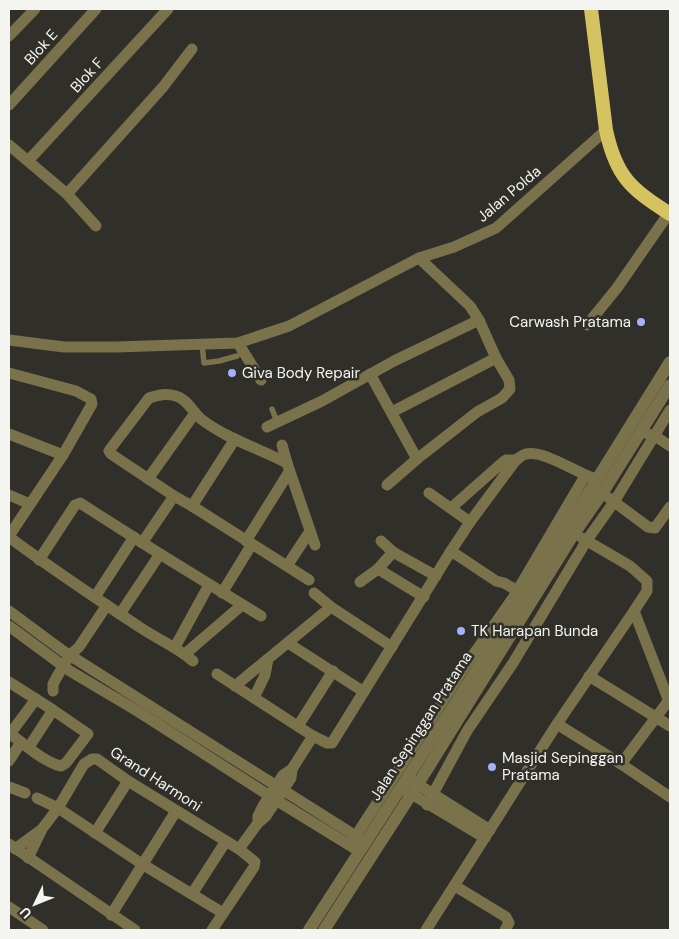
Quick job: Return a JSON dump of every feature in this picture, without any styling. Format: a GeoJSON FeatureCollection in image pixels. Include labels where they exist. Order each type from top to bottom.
{"type":"FeatureCollection","features":[{"type":"Feature","properties":{"kind":"highway"},"geometry":{"type":"LineString","coordinates":[[591,9],[610,149],[617,166],[638,193],[670,214]]}},
{"type":"Feature","properties":{"kind":"street"},"geometry":{"type":"LineString","coordinates":[[9,36],[35,9]]}},
{"type":"Feature","properties":{"kind":"street","name":"Blok E"},"geometry":{"type":"LineString","coordinates":[[9,105],[96,9]]}},
{"type":"Feature","properties":{"kind":"street","name":"Blok F"},"geometry":{"type":"LineString","coordinates":[[28,161],[168,9]]}},
{"type":"Feature","properties":{"kind":"street"},"geometry":{"type":"LineString","coordinates":[[67,194],[164,87],[192,49]]}},
{"type":"Feature","properties":{"kind":"street","name":"Jalan Polda"},"geometry":{"type":"LineString","coordinates":[[9,340],[64,347],[238,343],[289,326],[419,258],[454,247],[496,228],[606,130]]}},
{"type":"Feature","properties":{"kind":"street"},"geometry":{"type":"LineString","coordinates":[[9,145],[67,194],[96,226]]}},
{"type":"Feature","properties":{"kind":"street"},"geometry":{"type":"LineString","coordinates":[[587,325],[617,288],[670,214]]}},
{"type":"Feature","properties":{"kind":"street"},"geometry":{"type":"LineString","coordinates":[[387,485],[477,412],[502,398],[507,393],[510,384],[479,320],[470,306],[419,258]]}},
{"type":"Feature","properties":{"kind":"street"},"geometry":{"type":"LineString","coordinates":[[272,425],[394,361],[479,320]]}},
{"type":"Feature","properties":{"kind":"street"},"geometry":{"type":"LineString","coordinates":[[238,343],[261,380]]}},
{"type":"Feature","properties":{"kind":"street"},"geometry":{"type":"LineString","coordinates":[[392,412],[496,358]]}},
{"type":"Feature","properties":{"kind":"street","name":"Jalan Sepinggan Pratama"},"geometry":{"type":"LineString","coordinates":[[635,429],[670,362]]}},
{"type":"Feature","properties":{"kind":"street"},"geometry":{"type":"LineString","coordinates":[[9,373],[76,391],[91,398],[90,408],[63,455],[9,536],[39,560],[189,658],[242,605]]}},
{"type":"Feature","properties":{"kind":"street"},"geometry":{"type":"LineString","coordinates":[[370,374],[417,459]]}},
{"type":"Feature","properties":{"kind":"street","name":"Jalan Sepinggan Pratama"},"geometry":{"type":"LineString","coordinates":[[309,930],[363,846],[409,786],[594,484],[670,385]]}},
{"type":"Feature","properties":{"kind":"street"},"geometry":{"type":"LineString","coordinates":[[288,468],[264,451],[235,440],[211,427],[195,413],[185,400],[176,396],[158,394],[149,398],[110,451],[111,454],[174,496],[308,580]]}},
{"type":"Feature","properties":{"kind":"street"},"geometry":{"type":"LineString","coordinates":[[427,805],[468,731],[513,663],[587,540],[614,502],[670,410]]}},
{"type":"Feature","properties":{"kind":"street"},"geometry":{"type":"LineString","coordinates":[[148,479],[195,413]]}},
{"type":"Feature","properties":{"kind":"street"},"geometry":{"type":"LineString","coordinates":[[635,429],[655,436],[670,446]]}},
{"type":"Feature","properties":{"kind":"street"},"geometry":{"type":"LineString","coordinates":[[9,434],[63,455]]}},
{"type":"Feature","properties":{"kind":"street"},"geometry":{"type":"LineString","coordinates":[[192,506],[235,440]]}},
{"type":"Feature","properties":{"kind":"street"},"geometry":{"type":"LineString","coordinates":[[282,445],[288,468],[316,545]]}},
{"type":"Feature","properties":{"kind":"street"},"geometry":{"type":"LineString","coordinates":[[217,674],[313,736],[326,743],[332,742],[451,551],[516,460],[526,454],[552,459],[594,484],[614,502],[648,527],[655,528],[670,507]]}},
{"type":"Feature","properties":{"kind":"street"},"geometry":{"type":"LineString","coordinates":[[450,508],[503,462],[506,460],[516,460]]}},
{"type":"Feature","properties":{"kind":"street"},"geometry":{"type":"LineString","coordinates":[[222,593],[288,468]]}},
{"type":"Feature","properties":{"kind":"street","name":"Jalan Sepinggan Pratama"},"geometry":{"type":"LineString","coordinates":[[523,599],[573,535],[594,484]]}},
{"type":"Feature","properties":{"kind":"street"},"geometry":{"type":"LineString","coordinates":[[429,493],[470,522]]}},
{"type":"Feature","properties":{"kind":"street"},"geometry":{"type":"LineString","coordinates":[[9,495],[30,504]]}},
{"type":"Feature","properties":{"kind":"street"},"geometry":{"type":"LineString","coordinates":[[95,597],[174,496]]}},
{"type":"Feature","properties":{"kind":"street"},"geometry":{"type":"LineString","coordinates":[[39,560],[79,503],[262,616]]}},
{"type":"Feature","properties":{"kind":"street"},"geometry":{"type":"LineString","coordinates":[[287,566],[310,531]]}},
{"type":"Feature","properties":{"kind":"street"},"geometry":{"type":"LineString","coordinates":[[426,930],[557,724],[647,590],[647,581],[630,566],[587,540],[573,535]]}},
{"type":"Feature","properties":{"kind":"street"},"geometry":{"type":"LineString","coordinates":[[381,541],[393,552],[436,576]]}},
{"type":"Feature","properties":{"kind":"street"},"geometry":{"type":"LineString","coordinates":[[9,611],[141,707],[363,846],[464,668],[523,599],[504,583],[496,581],[451,551]]}},
{"type":"Feature","properties":{"kind":"street"},"geometry":{"type":"LineString","coordinates":[[360,582],[378,569],[393,552]]}},
{"type":"Feature","properties":{"kind":"street"},"geometry":{"type":"LineString","coordinates":[[120,614],[160,554]]}},
{"type":"Feature","properties":{"kind":"street"},"geometry":{"type":"LineString","coordinates":[[378,569],[424,597]]}},
{"type":"Feature","properties":{"kind":"street"},"geometry":{"type":"LineString","coordinates":[[174,647],[210,585]]}},
{"type":"Feature","properties":{"kind":"street"},"geometry":{"type":"LineString","coordinates":[[314,593],[331,607],[392,647]]}},
{"type":"Feature","properties":{"kind":"street"},"geometry":{"type":"LineString","coordinates":[[9,761],[25,745],[44,704],[53,691],[59,687],[79,647],[107,605]]}},
{"type":"Feature","properties":{"kind":"street"},"geometry":{"type":"LineString","coordinates":[[235,686],[331,607]]}},
{"type":"Feature","properties":{"kind":"street"},"geometry":{"type":"LineString","coordinates":[[621,764],[656,717],[670,702],[634,611]]}},
{"type":"Feature","properties":{"kind":"street"},"geometry":{"type":"LineString","coordinates":[[9,626],[67,668],[141,707]]}},
{"type":"Feature","properties":{"kind":"street"},"geometry":{"type":"LineString","coordinates":[[624,626],[646,640]]}},
{"type":"Feature","properties":{"kind":"street"},"geometry":{"type":"LineString","coordinates":[[288,643],[364,692]]}},
{"type":"Feature","properties":{"kind":"street"},"geometry":{"type":"LineString","coordinates":[[254,698],[265,675],[268,659]]}},
{"type":"Feature","properties":{"kind":"street"},"geometry":{"type":"LineString","coordinates":[[298,726],[333,671]]}},
{"type":"Feature","properties":{"kind":"street"},"geometry":{"type":"LineString","coordinates":[[589,676],[670,726]]}},
{"type":"Feature","properties":{"kind":"street"},"geometry":{"type":"LineString","coordinates":[[9,682],[98,740]]}},
{"type":"Feature","properties":{"kind":"street"},"geometry":{"type":"LineString","coordinates":[[44,704],[10,734],[61,766],[66,763],[88,734]]}},
{"type":"Feature","properties":{"kind":"street"},"geometry":{"type":"LineString","coordinates":[[557,724],[670,797]]}},
{"type":"Feature","properties":{"kind":"street"},"geometry":{"type":"LineString","coordinates":[[239,849],[258,823],[265,818],[284,774],[292,769],[313,736]]}},
{"type":"Feature","properties":{"kind":"street","name":"Grand Harmoni"},"geometry":{"type":"LineString","coordinates":[[28,858],[42,829],[58,808],[84,764],[88,760],[97,759],[128,781],[253,859],[254,868],[223,913]]}},
{"type":"Feature","properties":{"kind":"street"},"geometry":{"type":"LineString","coordinates":[[95,833],[128,781]]}},
{"type":"Feature","properties":{"kind":"street"},"geometry":{"type":"LineString","coordinates":[[9,786],[25,793]]}},
{"type":"Feature","properties":{"kind":"street"},"geometry":{"type":"LineString","coordinates":[[409,786],[434,794],[487,834]]}},
{"type":"Feature","properties":{"kind":"street"},"geometry":{"type":"LineString","coordinates":[[409,786],[427,805],[487,834]]}},
{"type":"Feature","properties":{"kind":"street"},"geometry":{"type":"LineString","coordinates":[[37,798],[58,808],[142,864],[223,913],[212,930]]}},
{"type":"Feature","properties":{"kind":"street"},"geometry":{"type":"LineString","coordinates":[[111,915],[176,811]]}},
{"type":"Feature","properties":{"kind":"street"},"geometry":{"type":"LineString","coordinates":[[42,829],[12,847],[135,930]]}},
{"type":"Feature","properties":{"kind":"street"},"geometry":{"type":"LineString","coordinates":[[192,894],[226,841]]}},
{"type":"Feature","properties":{"kind":"street","name":"Jalan Sepinggan Pratama"},"geometry":{"type":"LineString","coordinates":[[324,930],[363,846]]}},
{"type":"Feature","properties":{"kind":"street"},"geometry":{"type":"LineString","coordinates":[[455,886],[506,917],[509,923],[505,930]]}},
{"type":"Feature","properties":{"kind":"street"},"geometry":{"type":"LineString","coordinates":[[9,907],[44,930]]}},
{"type":"Feature","properties":{"kind":"lane"},"geometry":{"type":"LineString","coordinates":[[202,344],[204,362],[219,361],[237,356]]}},
{"type":"Feature","properties":{"kind":"lane"},"geometry":{"type":"LineString","coordinates":[[272,409],[272,425]]}},
{"type":"Feature","properties":{"kind":"place","name":"Carwash Pratama"},"geometry":{"type":"Point","coordinates":[641,322]}},
{"type":"Feature","properties":{"kind":"place","name":"Giva Body Repair"},"geometry":{"type":"Point","coordinates":[232,373]}},
{"type":"Feature","properties":{"kind":"place","name":"TK Harapan Bunda"},"geometry":{"type":"Point","coordinates":[461,631]}},
{"type":"Feature","properties":{"kind":"place","name":"Masjid Sepinggan Pratama"},"geometry":{"type":"Point","coordinates":[492,767]}}]}
